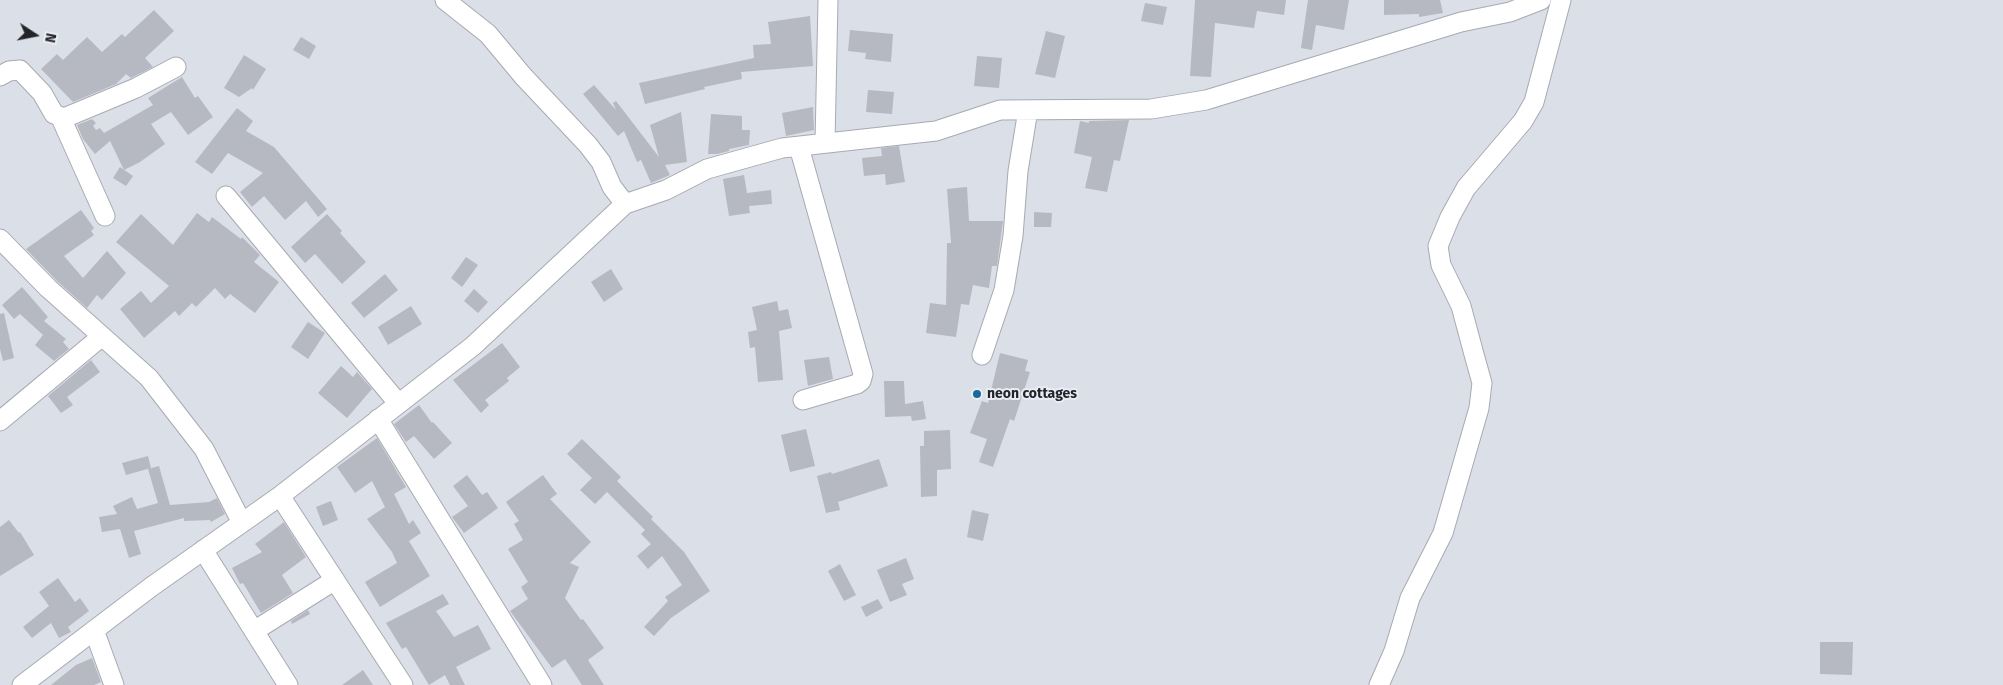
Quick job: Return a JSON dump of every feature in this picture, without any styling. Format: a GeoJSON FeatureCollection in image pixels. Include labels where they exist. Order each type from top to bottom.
{"type":"FeatureCollection","features":[{"type":"Feature","properties":{"kind":"street"},"geometry":{"type":"LineString","coordinates":[[445,0],[488,34],[523,76],[588,145],[601,162],[612,187],[625,204]]}},
{"type":"Feature","properties":{"kind":"street"},"geometry":{"type":"LineString","coordinates":[[825,144],[828,0]]}},
{"type":"Feature","properties":{"kind":"street"},"geometry":{"type":"LineString","coordinates":[[22,685],[203,550],[280,496],[473,346],[625,204],[666,190],[707,169],[782,148],[936,131],[1000,110],[1151,109],[1206,100],[1461,22],[1510,12],[1541,0]]}},
{"type":"Feature","properties":{"kind":"street"},"geometry":{"type":"LineString","coordinates":[[1379,685],[1394,651],[1410,598],[1443,533],[1479,408],[1482,382],[1478,366],[1461,306],[1441,265],[1438,246],[1450,217],[1466,188],[1523,121],[1534,102],[1561,0]]}},
{"type":"Feature","properties":{"kind":"street"},"geometry":{"type":"LineString","coordinates":[[61,118],[70,117],[176,68]]}},
{"type":"Feature","properties":{"kind":"street"},"geometry":{"type":"LineString","coordinates":[[0,76],[9,71],[20,70],[42,93],[54,114],[61,118],[105,216]]}},
{"type":"Feature","properties":{"kind":"street"},"geometry":{"type":"LineString","coordinates":[[982,354],[1004,290],[1013,236],[1018,171],[1028,110]]}},
{"type":"Feature","properties":{"kind":"street"},"geometry":{"type":"LineString","coordinates":[[799,146],[863,374],[861,381],[857,384],[803,400]]}},
{"type":"Feature","properties":{"kind":"street"},"geometry":{"type":"LineString","coordinates":[[226,196],[398,403]]}},
{"type":"Feature","properties":{"kind":"street"},"geometry":{"type":"LineString","coordinates":[[0,239],[48,288],[149,378],[188,426],[204,450],[242,522]]}},
{"type":"Feature","properties":{"kind":"street"},"geometry":{"type":"LineString","coordinates":[[0,421],[102,337]]}},
{"type":"Feature","properties":{"kind":"street"},"geometry":{"type":"LineString","coordinates":[[378,419],[542,685]]}},
{"type":"Feature","properties":{"kind":"street"},"geometry":{"type":"LineString","coordinates":[[280,496],[403,685]]}},
{"type":"Feature","properties":{"kind":"street"},"geometry":{"type":"LineString","coordinates":[[203,550],[288,685]]}},
{"type":"Feature","properties":{"kind":"street"},"geometry":{"type":"LineString","coordinates":[[254,631],[335,580]]}},
{"type":"Feature","properties":{"kind":"street"},"geometry":{"type":"LineString","coordinates":[[94,630],[114,685]]}},
{"type":"Feature","properties":{"kind":"building"},"geometry":{"type":"Polygon","coordinates":[[[1195,0],[1286,0],[1284,15],[1257,11],[1254,28],[1215,23],[1211,77],[1190,76],[1195,0]]]}},
{"type":"Feature","properties":{"kind":"building"},"geometry":{"type":"Polygon","coordinates":[[[1308,0],[1349,0],[1344,30],[1316,25],[1312,50],[1301,48],[1308,0]]]}},
{"type":"Feature","properties":{"kind":"building"},"geometry":{"type":"Polygon","coordinates":[[[1384,0],[1440,0],[1443,13],[1419,17],[1419,14],[1384,15],[1384,0]]]}},
{"type":"Feature","properties":{"kind":"building"},"geometry":{"type":"Polygon","coordinates":[[[1145,3],[1167,7],[1163,25],[1141,21],[1145,3]]]}},
{"type":"Feature","properties":{"kind":"building"},"geometry":{"type":"Polygon","coordinates":[[[154,10],[174,31],[145,58],[153,67],[131,78],[126,74],[116,84],[73,102],[41,69],[57,54],[63,60],[87,37],[102,52],[122,34],[125,37],[154,10]]]}},
{"type":"Feature","properties":{"kind":"building"},"geometry":{"type":"Polygon","coordinates":[[[810,16],[813,66],[741,72],[742,79],[704,87],[705,89],[645,104],[639,83],[754,58],[753,45],[771,44],[768,22],[810,16]]]}},
{"type":"Feature","properties":{"kind":"building"},"geometry":{"type":"Polygon","coordinates":[[[850,30],[893,34],[891,62],[865,59],[866,53],[848,51],[850,30]]]}},
{"type":"Feature","properties":{"kind":"building"},"geometry":{"type":"Polygon","coordinates":[[[1046,31],[1065,36],[1055,78],[1035,74],[1046,31]]]}},
{"type":"Feature","properties":{"kind":"building"},"geometry":{"type":"Polygon","coordinates":[[[301,37],[316,46],[309,59],[293,50],[301,37]]]}},
{"type":"Feature","properties":{"kind":"building"},"geometry":{"type":"Polygon","coordinates":[[[244,55],[266,69],[253,90],[252,88],[239,97],[224,88],[244,55]]]}},
{"type":"Feature","properties":{"kind":"building"},"geometry":{"type":"Polygon","coordinates":[[[977,56],[1002,58],[999,88],[974,86],[977,56]]]}},
{"type":"Feature","properties":{"kind":"building"},"geometry":{"type":"Polygon","coordinates":[[[182,77],[195,98],[198,96],[213,117],[188,135],[171,112],[151,124],[165,144],[140,162],[124,170],[110,141],[95,154],[83,139],[77,125],[92,119],[96,123],[93,126],[96,130],[100,128],[104,133],[153,105],[148,98],[182,77]]]}},
{"type":"Feature","properties":{"kind":"building"},"geometry":{"type":"Polygon","coordinates":[[[594,85],[616,110],[613,103],[616,101],[659,157],[650,125],[681,112],[687,162],[665,165],[670,175],[651,183],[641,160],[637,162],[624,131],[618,136],[583,94],[594,85]]]}},
{"type":"Feature","properties":{"kind":"building"},"geometry":{"type":"Polygon","coordinates":[[[868,90],[894,92],[892,114],[866,112],[868,90]]]}},
{"type":"Feature","properties":{"kind":"building"},"geometry":{"type":"Polygon","coordinates":[[[813,107],[814,130],[786,136],[782,113],[813,107]]]}},
{"type":"Feature","properties":{"kind":"building"},"geometry":{"type":"Polygon","coordinates":[[[237,108],[253,121],[246,131],[274,147],[327,209],[318,217],[306,201],[285,220],[264,196],[252,207],[240,192],[263,173],[228,153],[212,174],[195,162],[237,108]]]}},
{"type":"Feature","properties":{"kind":"building"},"geometry":{"type":"Polygon","coordinates":[[[711,114],[742,116],[742,130],[750,130],[749,145],[729,149],[729,151],[717,154],[708,154],[711,114]]]}},
{"type":"Feature","properties":{"kind":"building"},"geometry":{"type":"Polygon","coordinates":[[[1129,120],[1120,161],[1114,160],[1107,192],[1085,188],[1092,157],[1074,153],[1080,121],[1089,123],[1089,121],[1129,120]]]}},
{"type":"Feature","properties":{"kind":"building"},"geometry":{"type":"Polygon","coordinates":[[[899,146],[905,182],[886,185],[885,174],[864,176],[862,158],[882,156],[881,148],[899,146]]]}},
{"type":"Feature","properties":{"kind":"building"},"geometry":{"type":"Polygon","coordinates":[[[120,167],[133,176],[126,186],[113,178],[120,167]]]}},
{"type":"Feature","properties":{"kind":"building"},"geometry":{"type":"Polygon","coordinates":[[[744,175],[747,193],[771,190],[772,204],[749,206],[750,213],[729,216],[723,179],[744,175]]]}},
{"type":"Feature","properties":{"kind":"building"},"geometry":{"type":"Polygon","coordinates":[[[967,187],[969,221],[1003,221],[997,266],[992,266],[989,288],[973,285],[969,305],[961,304],[956,337],[926,333],[930,303],[946,305],[947,243],[951,243],[947,189],[967,187]]]}},
{"type":"Feature","properties":{"kind":"building"},"geometry":{"type":"Polygon","coordinates":[[[81,210],[94,228],[91,231],[94,235],[64,256],[83,278],[107,251],[126,273],[102,300],[97,295],[87,308],[26,249],[81,210]]]}},
{"type":"Feature","properties":{"kind":"building"},"geometry":{"type":"Polygon","coordinates":[[[1034,212],[1052,213],[1051,227],[1034,227],[1034,212]]]}},
{"type":"Feature","properties":{"kind":"building"},"geometry":{"type":"Polygon","coordinates":[[[197,213],[209,222],[212,217],[241,239],[242,237],[260,255],[254,262],[279,282],[255,313],[230,294],[225,299],[215,288],[196,307],[192,303],[179,316],[175,311],[144,338],[120,309],[141,291],[151,303],[169,286],[116,242],[141,214],[173,245],[197,213]]]}},
{"type":"Feature","properties":{"kind":"building"},"geometry":{"type":"Polygon","coordinates":[[[327,214],[342,231],[340,233],[366,262],[342,284],[315,254],[305,263],[291,247],[327,214]]]}},
{"type":"Feature","properties":{"kind":"building"},"geometry":{"type":"Polygon","coordinates":[[[466,257],[478,265],[462,287],[451,278],[466,257]]]}},
{"type":"Feature","properties":{"kind":"building"},"geometry":{"type":"Polygon","coordinates":[[[611,269],[623,289],[604,302],[591,282],[611,269]]]}},
{"type":"Feature","properties":{"kind":"building"},"geometry":{"type":"Polygon","coordinates":[[[385,274],[398,290],[364,318],[351,303],[385,274]]]}},
{"type":"Feature","properties":{"kind":"building"},"geometry":{"type":"Polygon","coordinates":[[[22,287],[48,317],[44,321],[66,339],[63,342],[69,349],[54,361],[35,345],[43,335],[20,314],[14,319],[2,305],[22,287]]]}},
{"type":"Feature","properties":{"kind":"building"},"geometry":{"type":"Polygon","coordinates":[[[474,289],[488,302],[478,313],[464,301],[474,289]]]}},
{"type":"Feature","properties":{"kind":"building"},"geometry":{"type":"Polygon","coordinates":[[[777,301],[779,311],[788,309],[792,328],[779,331],[783,380],[758,382],[755,347],[750,348],[748,332],[757,330],[752,307],[777,301]]]}},
{"type":"Feature","properties":{"kind":"building"},"geometry":{"type":"Polygon","coordinates":[[[411,306],[422,324],[388,345],[378,327],[411,306]]]}},
{"type":"Feature","properties":{"kind":"building"},"geometry":{"type":"Polygon","coordinates":[[[4,313],[14,358],[3,361],[0,349],[0,314],[4,313]]]}},
{"type":"Feature","properties":{"kind":"building"},"geometry":{"type":"Polygon","coordinates":[[[308,322],[325,333],[308,359],[291,347],[308,322]]]}},
{"type":"Feature","properties":{"kind":"building"},"geometry":{"type":"Polygon","coordinates":[[[502,343],[520,367],[507,378],[509,381],[485,400],[489,405],[481,413],[453,380],[502,343]]]}},
{"type":"Feature","properties":{"kind":"building"},"geometry":{"type":"Polygon","coordinates":[[[1000,353],[1028,360],[1025,371],[1030,372],[1014,421],[1010,419],[993,467],[979,462],[987,439],[970,433],[982,401],[988,403],[1000,353]]]}},
{"type":"Feature","properties":{"kind":"building"},"geometry":{"type":"Polygon","coordinates":[[[829,357],[833,379],[808,386],[804,360],[829,357]]]}},
{"type":"Feature","properties":{"kind":"building"},"geometry":{"type":"Polygon","coordinates":[[[91,360],[100,372],[67,397],[73,405],[61,413],[48,396],[91,360]]]}},
{"type":"Feature","properties":{"kind":"building"},"geometry":{"type":"Polygon","coordinates":[[[341,366],[353,377],[357,372],[372,389],[347,418],[318,393],[341,366]]]}},
{"type":"Feature","properties":{"kind":"building"},"geometry":{"type":"Polygon","coordinates":[[[884,381],[904,381],[905,404],[923,401],[926,419],[912,421],[911,416],[885,417],[884,381]]]}},
{"type":"Feature","properties":{"kind":"building"},"geometry":{"type":"Polygon","coordinates":[[[419,405],[432,423],[452,443],[434,459],[414,436],[406,442],[394,424],[419,405]]]}},
{"type":"Feature","properties":{"kind":"building"},"geometry":{"type":"Polygon","coordinates":[[[806,429],[815,466],[790,472],[781,435],[806,429]]]}},
{"type":"Feature","properties":{"kind":"building"},"geometry":{"type":"Polygon","coordinates":[[[950,430],[951,469],[937,470],[937,496],[921,497],[920,446],[924,446],[924,431],[950,430]]]}},
{"type":"Feature","properties":{"kind":"building"},"geometry":{"type":"Polygon","coordinates":[[[377,438],[406,487],[394,494],[409,524],[413,520],[421,533],[409,541],[430,576],[380,607],[365,582],[397,563],[392,552],[367,519],[385,507],[372,481],[355,493],[337,467],[377,438]]]}},
{"type":"Feature","properties":{"kind":"building"},"geometry":{"type":"Polygon","coordinates":[[[582,439],[621,477],[617,481],[684,552],[710,591],[671,618],[654,636],[644,627],[668,601],[665,597],[682,585],[662,556],[648,569],[637,556],[651,544],[641,534],[645,530],[607,492],[595,504],[580,490],[592,478],[567,454],[582,439]]]}},
{"type":"Feature","properties":{"kind":"building"},"geometry":{"type":"Polygon","coordinates":[[[148,456],[151,468],[126,475],[122,463],[148,456]]]}},
{"type":"Feature","properties":{"kind":"building"},"geometry":{"type":"Polygon","coordinates":[[[879,459],[888,486],[838,502],[840,510],[826,513],[817,476],[831,472],[832,474],[879,459]]]}},
{"type":"Feature","properties":{"kind":"building"},"geometry":{"type":"Polygon","coordinates":[[[159,466],[170,505],[209,502],[217,498],[225,514],[211,522],[210,520],[184,521],[184,518],[134,531],[141,554],[129,558],[120,529],[102,532],[99,517],[117,514],[113,506],[132,497],[137,509],[158,503],[148,469],[159,466]]]}},
{"type":"Feature","properties":{"kind":"building"},"geometry":{"type":"Polygon","coordinates":[[[467,475],[482,495],[487,492],[498,508],[464,533],[452,517],[468,506],[453,486],[467,475]]]}},
{"type":"Feature","properties":{"kind":"building"},"geometry":{"type":"Polygon","coordinates":[[[543,475],[557,494],[550,499],[591,542],[570,563],[579,567],[565,598],[604,648],[588,660],[604,685],[582,685],[565,659],[552,668],[510,611],[528,599],[521,587],[528,582],[508,549],[523,540],[514,524],[519,521],[506,502],[543,475]]]}},
{"type":"Feature","properties":{"kind":"building"},"geometry":{"type":"Polygon","coordinates":[[[331,501],[338,520],[323,526],[316,507],[331,501]]]}},
{"type":"Feature","properties":{"kind":"building"},"geometry":{"type":"Polygon","coordinates":[[[972,510],[989,514],[983,541],[967,537],[972,510]]]}},
{"type":"Feature","properties":{"kind":"building"},"geometry":{"type":"Polygon","coordinates":[[[9,520],[20,532],[34,555],[0,576],[0,527],[9,520]]]}},
{"type":"Feature","properties":{"kind":"building"},"geometry":{"type":"Polygon","coordinates":[[[284,522],[306,557],[282,575],[293,593],[261,613],[243,583],[240,584],[232,568],[262,552],[255,544],[284,522]]]}},
{"type":"Feature","properties":{"kind":"building"},"geometry":{"type":"Polygon","coordinates":[[[906,558],[914,579],[902,584],[907,595],[890,602],[877,570],[906,558]]]}},
{"type":"Feature","properties":{"kind":"building"},"geometry":{"type":"Polygon","coordinates":[[[840,564],[856,595],[844,601],[828,571],[840,564]]]}},
{"type":"Feature","properties":{"kind":"building"},"geometry":{"type":"Polygon","coordinates":[[[58,578],[75,602],[80,598],[89,611],[68,627],[71,632],[59,638],[51,623],[32,638],[23,627],[49,606],[39,592],[58,578]]]}},
{"type":"Feature","properties":{"kind":"building"},"geometry":{"type":"Polygon","coordinates":[[[443,594],[449,604],[436,611],[454,637],[478,625],[491,649],[456,667],[465,685],[450,685],[445,675],[429,685],[406,647],[402,649],[386,623],[443,594]]]}},
{"type":"Feature","properties":{"kind":"building"},"geometry":{"type":"Polygon","coordinates":[[[878,599],[883,608],[866,617],[861,607],[878,599]]]}},
{"type":"Feature","properties":{"kind":"building"},"geometry":{"type":"Polygon","coordinates":[[[308,610],[310,614],[292,624],[291,621],[308,610]]]}},
{"type":"Feature","properties":{"kind":"building"},"geometry":{"type":"Polygon","coordinates":[[[1820,642],[1853,642],[1852,675],[1820,674],[1820,642]]]}},
{"type":"Feature","properties":{"kind":"building"},"geometry":{"type":"Polygon","coordinates":[[[92,658],[101,682],[94,685],[51,685],[76,665],[92,658]]]}},
{"type":"Feature","properties":{"kind":"building"},"geometry":{"type":"Polygon","coordinates":[[[363,670],[373,685],[342,685],[363,670]]]}},
{"type":"Feature","properties":{"kind":"place","name":"neon cottages"},"geometry":{"type":"Point","coordinates":[977,394]}}]}
